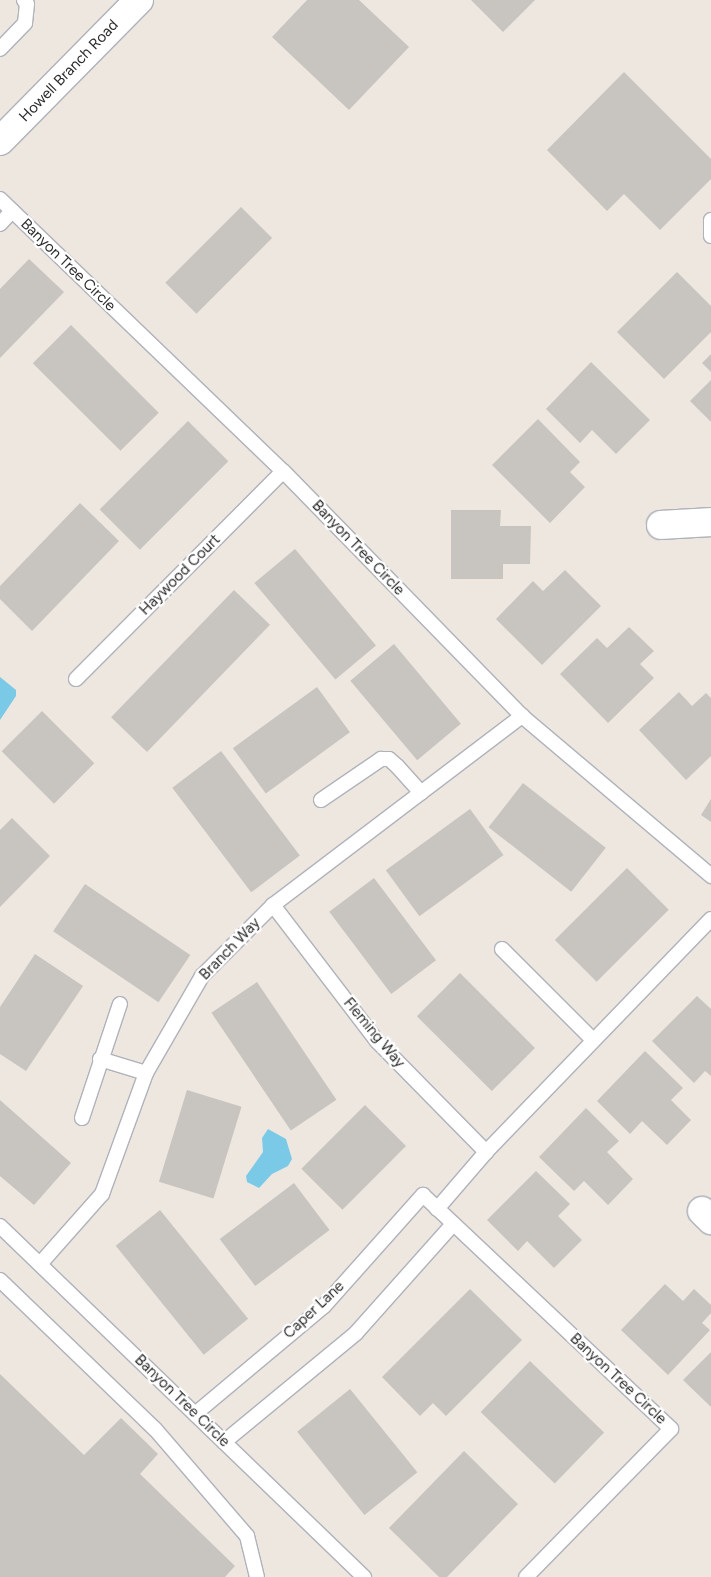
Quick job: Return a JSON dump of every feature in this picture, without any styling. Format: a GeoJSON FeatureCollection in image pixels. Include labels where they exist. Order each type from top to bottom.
{"type":"FeatureCollection","features":[{"type":"Feature","properties":{"kind":"main road","name":"Howell Branch Road"},"geometry":{"type":"LineString","coordinates":[[0,141],[138,0]]}},
{"type":"Feature","properties":{"kind":"main road"},"geometry":{"type":"LineString","coordinates":[[661,525],[711,522]]}},
{"type":"Feature","properties":{"kind":"lane"},"geometry":{"type":"LineString","coordinates":[[0,49],[25,23],[27,4],[24,0]]}},
{"type":"Feature","properties":{"kind":"lane","name":"Banyon Tree Circle"},"geometry":{"type":"LineString","coordinates":[[0,199],[283,471],[522,716],[711,876]]}},
{"type":"Feature","properties":{"kind":"lane","name":"Banyon Tree Circle"},"geometry":{"type":"LineString","coordinates":[[0,224],[12,211]]}},
{"type":"Feature","properties":{"kind":"lane"},"geometry":{"type":"LineString","coordinates":[[711,220],[711,236]]}},
{"type":"Feature","properties":{"kind":"lane","name":"Haywood Court"},"geometry":{"type":"LineString","coordinates":[[76,679],[283,471]]}},
{"type":"Feature","properties":{"kind":"lane","name":"Branch Way"},"geometry":{"type":"LineString","coordinates":[[40,1264],[102,1194],[146,1073],[202,976],[273,905],[522,716]]}},
{"type":"Feature","properties":{"kind":"lane"},"geometry":{"type":"LineString","coordinates":[[320,800],[381,759],[389,760],[397,766],[421,793]]}},
{"type":"Feature","properties":{"kind":"lane","name":"Fleming Way"},"geometry":{"type":"LineString","coordinates":[[273,905],[377,1041],[486,1152]]}},
{"type":"Feature","properties":{"kind":"lane"},"geometry":{"type":"LineString","coordinates":[[437,1209],[486,1152],[592,1039],[711,919]]}},
{"type":"Feature","properties":{"kind":"lane"},"geometry":{"type":"LineString","coordinates":[[502,949],[592,1039]]}},
{"type":"Feature","properties":{"kind":"lane"},"geometry":{"type":"LineString","coordinates":[[82,1118],[100,1059],[120,1004]]}},
{"type":"Feature","properties":{"kind":"lane"},"geometry":{"type":"LineString","coordinates":[[100,1059],[146,1073]]}},
{"type":"Feature","properties":{"kind":"lane","name":"Banyon Tree Circle"},"geometry":{"type":"LineString","coordinates":[[422,1196],[671,1429],[526,1577]]}},
{"type":"Feature","properties":{"kind":"lane","name":"Caper Lane"},"geometry":{"type":"LineString","coordinates":[[195,1414],[324,1306],[422,1196]]}},
{"type":"Feature","properties":{"kind":"lane"},"geometry":{"type":"LineString","coordinates":[[224,1442],[356,1334],[453,1224]]}},
{"type":"Feature","properties":{"kind":"lane","name":"Banyon Tree Circle"},"geometry":{"type":"LineString","coordinates":[[0,1226],[364,1577]]}},
{"type":"Feature","properties":{"kind":"lane"},"geometry":{"type":"LineString","coordinates":[[0,1280],[155,1429],[247,1536],[257,1577]]}},
{"type":"Feature","properties":{"kind":"water"},"geometry":{"type":"Polygon","coordinates":[[[0,677],[16,690],[16,696],[0,720],[0,677]]]}},
{"type":"Feature","properties":{"kind":"water"},"geometry":{"type":"Polygon","coordinates":[[[268,1129],[286,1139],[292,1159],[288,1166],[272,1174],[259,1188],[247,1182],[246,1176],[263,1152],[262,1138],[268,1129]]]}},
{"type":"Feature","properties":{"kind":"building"},"geometry":{"type":"Polygon","coordinates":[[[307,0],[359,0],[409,47],[349,110],[272,37],[307,0]]]}},
{"type":"Feature","properties":{"kind":"building"},"geometry":{"type":"Polygon","coordinates":[[[471,0],[535,0],[503,32],[471,0]]]}},
{"type":"Feature","properties":{"kind":"building"},"geometry":{"type":"Polygon","coordinates":[[[624,72],[711,159],[711,179],[660,230],[624,194],[607,211],[547,150],[624,72]]]}},
{"type":"Feature","properties":{"kind":"building"},"geometry":{"type":"Polygon","coordinates":[[[241,207],[272,238],[196,314],[165,283],[241,207]]]}},
{"type":"Feature","properties":{"kind":"building"},"geometry":{"type":"Polygon","coordinates":[[[29,259],[64,292],[0,358],[0,289],[29,259]]]}},
{"type":"Feature","properties":{"kind":"building"},"geometry":{"type":"Polygon","coordinates":[[[677,272],[711,306],[711,332],[664,379],[617,332],[677,272]]]}},
{"type":"Feature","properties":{"kind":"building"},"geometry":{"type":"Polygon","coordinates":[[[71,325],[159,413],[120,451],[33,363],[71,325]]]}},
{"type":"Feature","properties":{"kind":"building"},"geometry":{"type":"Polygon","coordinates":[[[711,354],[711,372],[702,363],[711,354]]]}},
{"type":"Feature","properties":{"kind":"building"},"geometry":{"type":"Polygon","coordinates":[[[591,362],[650,420],[616,454],[592,430],[580,443],[546,409],[591,362]]]}},
{"type":"Feature","properties":{"kind":"building"},"geometry":{"type":"Polygon","coordinates":[[[711,380],[711,422],[690,401],[711,380]]]}},
{"type":"Feature","properties":{"kind":"building"},"geometry":{"type":"Polygon","coordinates":[[[538,419],[580,462],[570,472],[585,487],[550,523],[492,465],[538,419]]]}},
{"type":"Feature","properties":{"kind":"building"},"geometry":{"type":"Polygon","coordinates":[[[188,421],[228,461],[140,550],[100,509],[188,421]]]}},
{"type":"Feature","properties":{"kind":"building"},"geometry":{"type":"Polygon","coordinates":[[[80,503],[119,541],[32,631],[0,599],[0,586],[80,503]]]}},
{"type":"Feature","properties":{"kind":"building"},"geometry":{"type":"Polygon","coordinates":[[[451,510],[501,510],[500,526],[531,526],[530,564],[503,564],[503,579],[451,579],[451,510]]]}},
{"type":"Feature","properties":{"kind":"building"},"geometry":{"type":"Polygon","coordinates":[[[295,549],[376,646],[335,680],[254,583],[295,549]]]}},
{"type":"Feature","properties":{"kind":"building"},"geometry":{"type":"Polygon","coordinates":[[[565,570],[601,606],[542,665],[496,619],[533,581],[543,591],[565,570]]]}},
{"type":"Feature","properties":{"kind":"building"},"geometry":{"type":"Polygon","coordinates":[[[234,590],[270,625],[147,752],[111,717],[234,590]]]}},
{"type":"Feature","properties":{"kind":"building"},"geometry":{"type":"Polygon","coordinates":[[[629,627],[654,651],[640,664],[654,678],[608,723],[560,674],[597,638],[607,648],[629,627]]]}},
{"type":"Feature","properties":{"kind":"building"},"geometry":{"type":"Polygon","coordinates":[[[394,644],[461,724],[417,760],[350,681],[394,644]]]}},
{"type":"Feature","properties":{"kind":"building"},"geometry":{"type":"Polygon","coordinates":[[[317,687],[350,732],[266,793],[233,748],[317,687]]]}},
{"type":"Feature","properties":{"kind":"building"},"geometry":{"type":"Polygon","coordinates":[[[679,692],[692,706],[706,693],[711,698],[711,756],[686,780],[639,730],[679,692]]]}},
{"type":"Feature","properties":{"kind":"building"},"geometry":{"type":"Polygon","coordinates":[[[42,711],[94,763],[54,804],[2,751],[42,711]]]}},
{"type":"Feature","properties":{"kind":"building"},"geometry":{"type":"Polygon","coordinates":[[[221,751],[300,856],[251,892],[172,788],[221,751]]]}},
{"type":"Feature","properties":{"kind":"building"},"geometry":{"type":"Polygon","coordinates":[[[523,783],[606,848],[571,892],[489,827],[523,783]]]}},
{"type":"Feature","properties":{"kind":"building"},"geometry":{"type":"Polygon","coordinates":[[[711,799],[711,822],[701,815],[711,799]]]}},
{"type":"Feature","properties":{"kind":"building"},"geometry":{"type":"Polygon","coordinates":[[[470,809],[504,855],[419,916],[386,870],[470,809]]]}},
{"type":"Feature","properties":{"kind":"building"},"geometry":{"type":"Polygon","coordinates":[[[12,818],[50,856],[0,907],[0,830],[12,818]]]}},
{"type":"Feature","properties":{"kind":"building"},"geometry":{"type":"Polygon","coordinates":[[[627,868],[669,910],[597,982],[555,940],[627,868]]]}},
{"type":"Feature","properties":{"kind":"building"},"geometry":{"type":"Polygon","coordinates":[[[374,878],[436,960],[391,994],[329,912],[374,878]]]}},
{"type":"Feature","properties":{"kind":"building"},"geometry":{"type":"Polygon","coordinates":[[[85,884],[190,955],[158,1002],[53,931],[85,884]]]}},
{"type":"Feature","properties":{"kind":"building"},"geometry":{"type":"Polygon","coordinates":[[[35,954],[83,986],[26,1071],[0,1054],[0,1007],[35,954]]]}},
{"type":"Feature","properties":{"kind":"building"},"geometry":{"type":"Polygon","coordinates":[[[460,973],[535,1048],[492,1091],[417,1016],[460,973]]]}},
{"type":"Feature","properties":{"kind":"building"},"geometry":{"type":"Polygon","coordinates":[[[257,982],[336,1100],[291,1130],[211,1013],[257,982]]]}},
{"type":"Feature","properties":{"kind":"building"},"geometry":{"type":"Polygon","coordinates":[[[697,996],[711,1009],[711,1076],[705,1071],[694,1083],[652,1041],[697,996]]]}},
{"type":"Feature","properties":{"kind":"building"},"geometry":{"type":"Polygon","coordinates":[[[645,1051],[683,1088],[671,1100],[691,1120],[667,1145],[642,1121],[630,1134],[597,1101],[645,1051]]]}},
{"type":"Feature","properties":{"kind":"building"},"geometry":{"type":"Polygon","coordinates":[[[187,1090],[242,1107],[213,1198],[159,1182],[187,1090]]]}},
{"type":"Feature","properties":{"kind":"building"},"geometry":{"type":"Polygon","coordinates":[[[0,1100],[71,1163],[34,1205],[0,1176],[0,1100]]]}},
{"type":"Feature","properties":{"kind":"building"},"geometry":{"type":"Polygon","coordinates":[[[365,1105],[406,1146],[342,1210],[301,1169],[365,1105]]]}},
{"type":"Feature","properties":{"kind":"building"},"geometry":{"type":"Polygon","coordinates":[[[586,1108],[619,1141],[607,1152],[633,1179],[608,1205],[584,1181],[574,1191],[539,1157],[586,1108]]]}},
{"type":"Feature","properties":{"kind":"building"},"geometry":{"type":"Polygon","coordinates":[[[536,1171],[570,1204],[558,1216],[582,1240],[554,1268],[527,1241],[518,1251],[487,1220],[536,1171]]]}},
{"type":"Feature","properties":{"kind":"building"},"geometry":{"type":"Polygon","coordinates":[[[294,1183],[330,1230],[255,1286],[220,1239],[294,1183]]]}},
{"type":"Feature","properties":{"kind":"building"},"geometry":{"type":"Polygon","coordinates":[[[160,1210],[248,1319],[204,1355],[116,1246],[160,1210]]]}},
{"type":"Feature","properties":{"kind":"building"},"geometry":{"type":"Polygon","coordinates":[[[665,1284],[683,1301],[694,1289],[711,1305],[711,1313],[702,1323],[710,1330],[668,1375],[621,1330],[665,1284]]]}},
{"type":"Feature","properties":{"kind":"building"},"geometry":{"type":"Polygon","coordinates":[[[470,1289],[522,1340],[446,1416],[433,1403],[420,1416],[382,1377],[470,1289]]]}},
{"type":"Feature","properties":{"kind":"building"},"geometry":{"type":"Polygon","coordinates":[[[711,1352],[711,1407],[683,1380],[711,1352]]]}},
{"type":"Feature","properties":{"kind":"building"},"geometry":{"type":"Polygon","coordinates":[[[530,1361],[604,1433],[555,1484],[481,1412],[530,1361]]]}},
{"type":"Feature","properties":{"kind":"building"},"geometry":{"type":"Polygon","coordinates":[[[0,1374],[84,1455],[121,1418],[158,1454],[140,1474],[235,1566],[225,1577],[0,1577],[0,1374]]]}},
{"type":"Feature","properties":{"kind":"building"},"geometry":{"type":"Polygon","coordinates":[[[350,1389],[417,1472],[364,1515],[297,1432],[350,1389]]]}},
{"type":"Feature","properties":{"kind":"building"},"geometry":{"type":"Polygon","coordinates":[[[464,1451],[518,1504],[447,1577],[439,1577],[389,1528],[464,1451]]]}}]}
